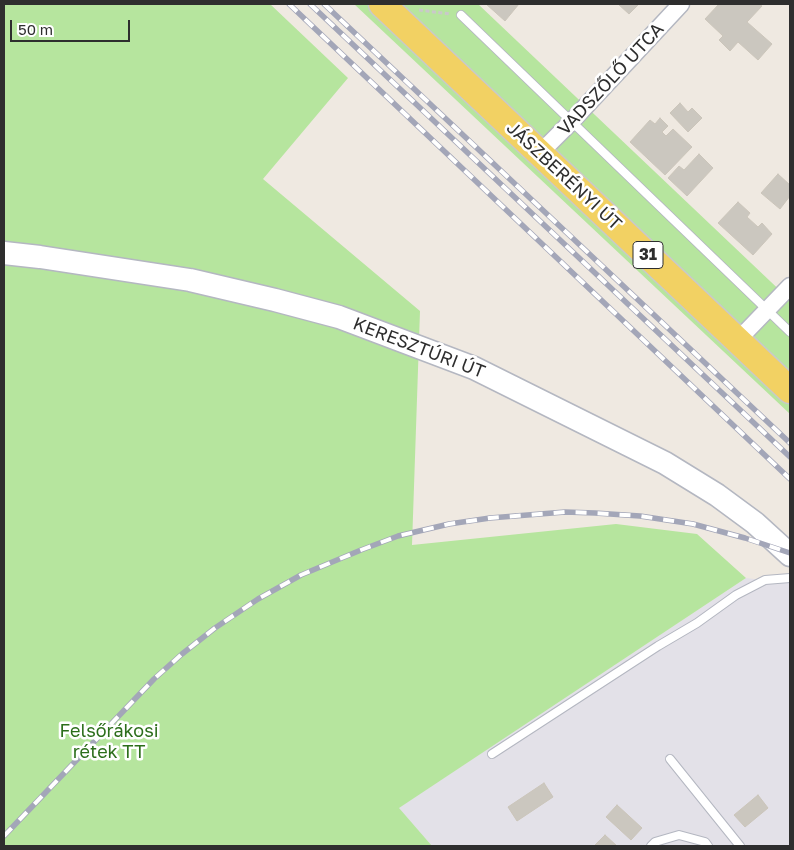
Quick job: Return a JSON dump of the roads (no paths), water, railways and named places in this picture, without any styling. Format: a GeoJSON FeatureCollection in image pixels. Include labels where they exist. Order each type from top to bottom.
{"type":"FeatureCollection","features":[{"type":"Feature","properties":{"kind":"main road","name":"JÁSZBERÉNYI ÚT"},"geometry":{"type":"LineString","coordinates":[[382,4],[790,390]]}},
{"type":"Feature","properties":{"kind":"main road","name":"KERESZTÚRI ÚT"},"geometry":{"type":"LineString","coordinates":[[4,253],[190,280],[275,300],[339,317],[474,368],[666,463],[717,495],[755,523],[790,555]]}},
{"type":"Feature","properties":{"kind":"street","name":"VADSZŐLŐ UTCA"},"geometry":{"type":"LineString","coordinates":[[540,153],[681,4]]}},
{"type":"Feature","properties":{"kind":"street"},"geometry":{"type":"LineString","coordinates":[[738,340],[790,286]]}},
{"type":"Feature","properties":{"kind":"lane"},"geometry":{"type":"LineString","coordinates":[[461,16],[790,332]]}},
{"type":"Feature","properties":{"kind":"lane"},"geometry":{"type":"LineString","coordinates":[[492,754],[658,646],[697,624],[736,595],[765,580],[790,578]]}},
{"type":"Feature","properties":{"kind":"lane"},"geometry":{"type":"LineString","coordinates":[[670,760],[740,846]]}},
{"type":"Feature","properties":{"kind":"lane"},"geometry":{"type":"LineString","coordinates":[[651,846],[655,842],[678,835],[705,842],[708,846]]}},
{"type":"Feature","properties":{"kind":"railway"},"geometry":{"type":"LineString","coordinates":[[289,4],[790,479]]}},
{"type":"Feature","properties":{"kind":"railway"},"geometry":{"type":"LineString","coordinates":[[310,4],[790,457]]}},
{"type":"Feature","properties":{"kind":"railway"},"geometry":{"type":"LineString","coordinates":[[324,4],[790,443]]}},
{"type":"Feature","properties":{"kind":"railway"},"geometry":{"type":"LineString","coordinates":[[4,836],[154,679],[215,628],[258,599],[301,575],[398,536],[449,524],[490,518],[565,512],[595,513],[640,516],[693,524],[790,553]]}},
{"type":"Feature","properties":{"kind":"park label","name":"Felsőrákosi rétek TT"},"geometry":{"type":"Point","coordinates":[109,741]}}]}
